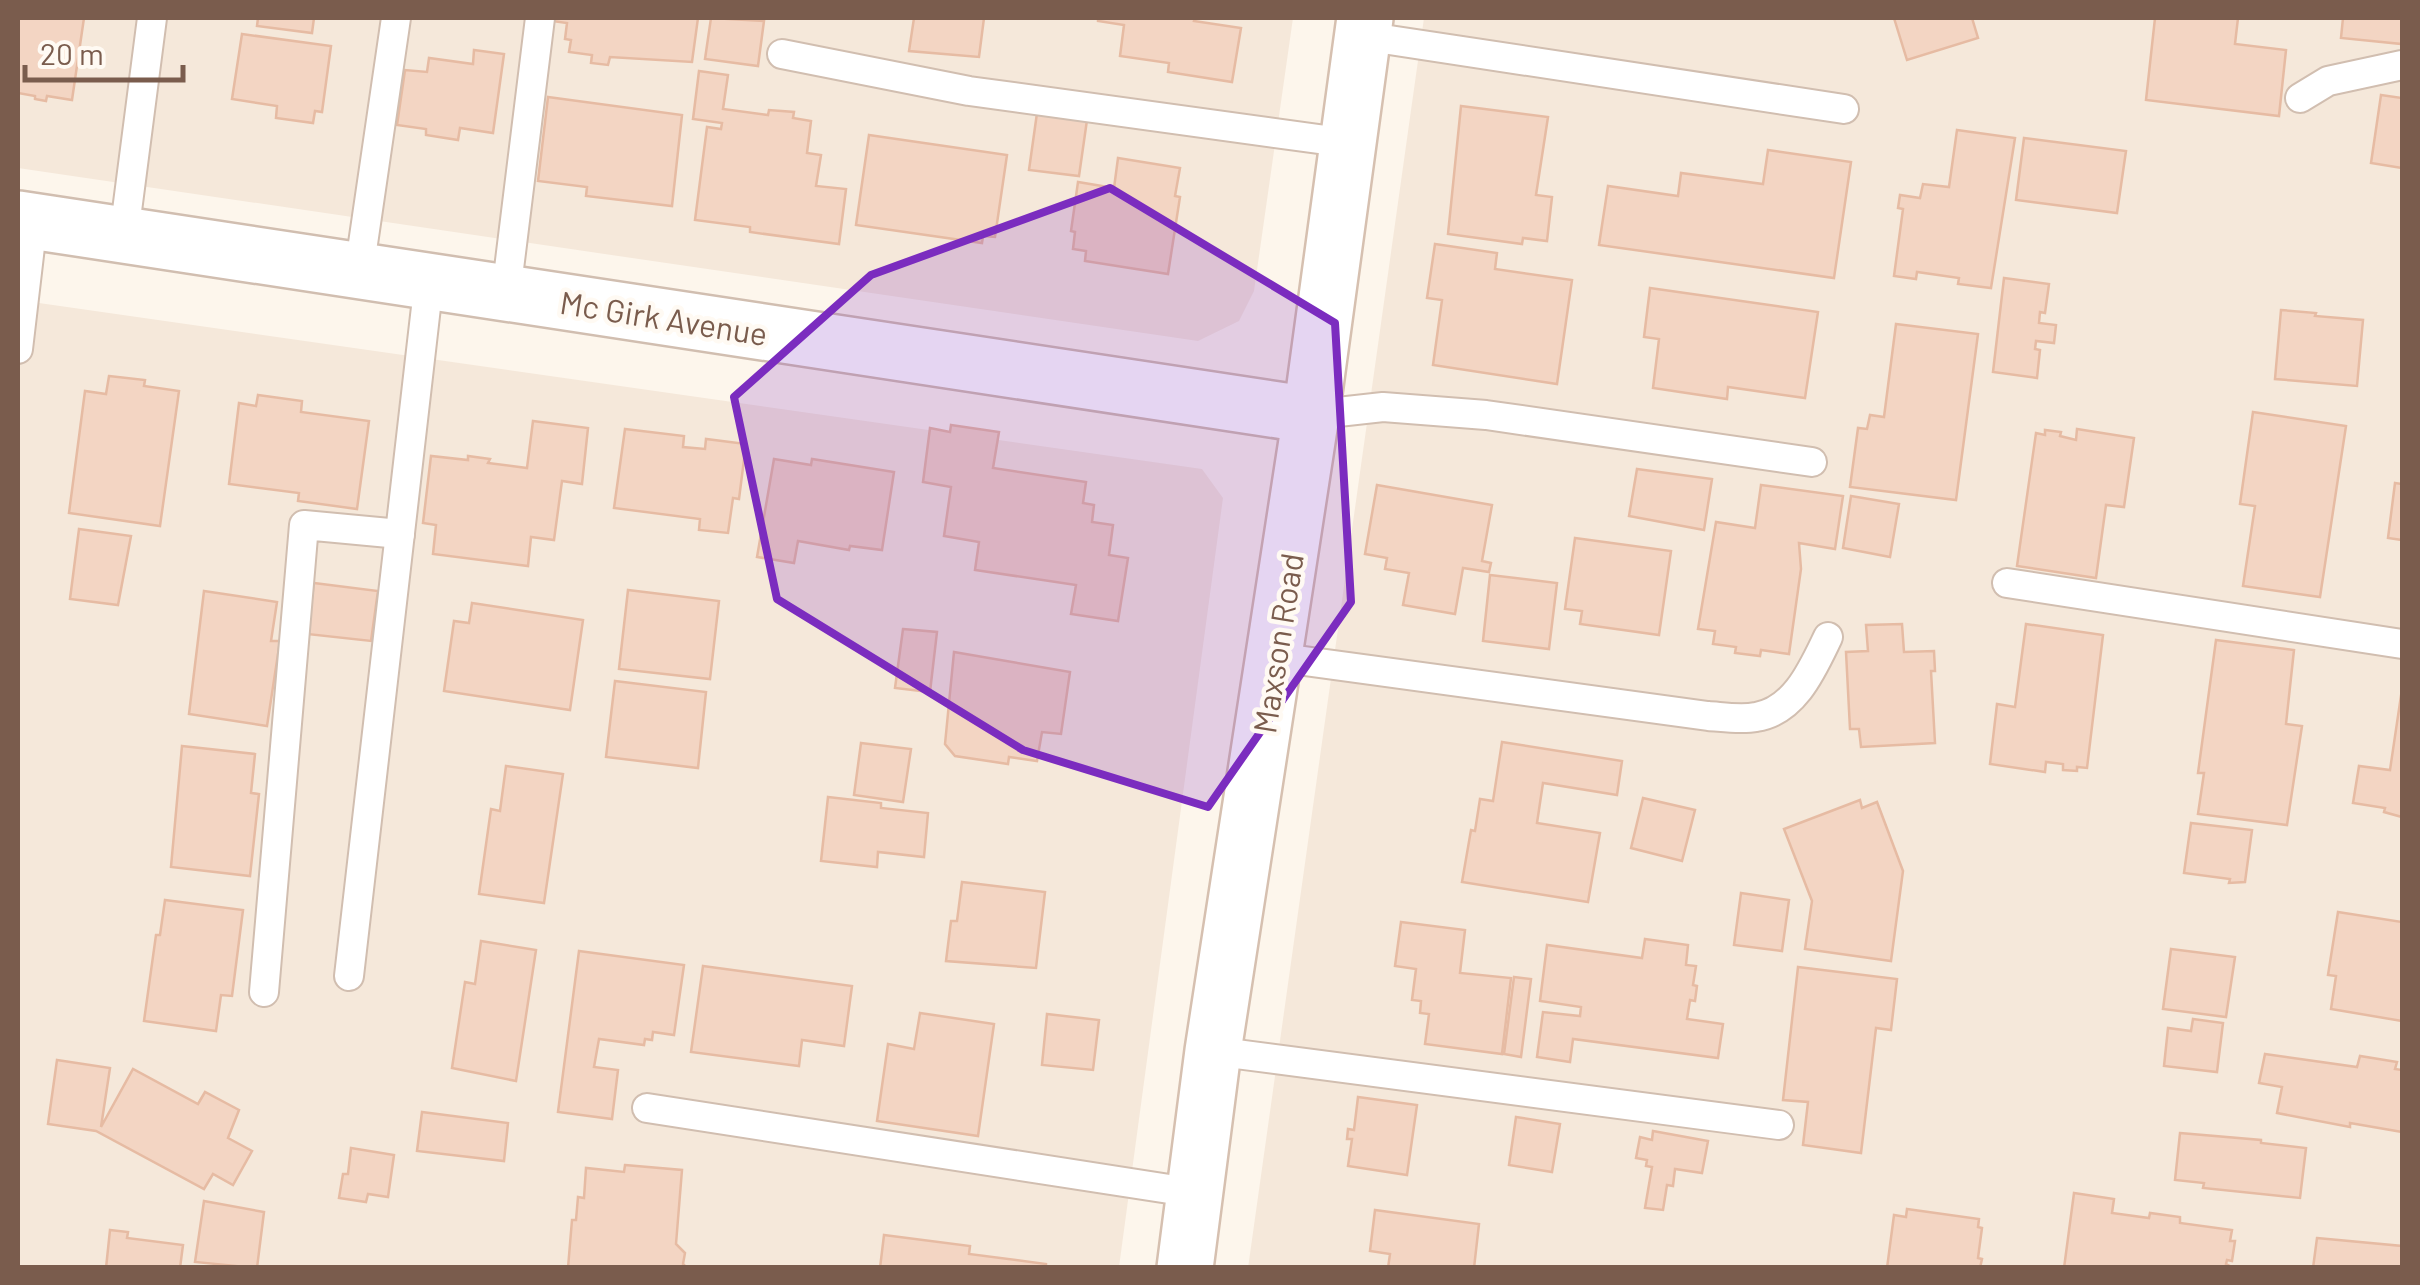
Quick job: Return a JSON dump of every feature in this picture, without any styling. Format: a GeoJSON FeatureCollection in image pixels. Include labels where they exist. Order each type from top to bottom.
{"type":"FeatureCollection","features":[{"type":"Feature","properties":{"kind":"street","name":"Maxson Road"},"geometry":{"type":"LineString","coordinates":[[1185,1268],[1213,1051],[1312,415],[1364,27]]}},
{"type":"Feature","properties":{"kind":"street","name":"Mc Girk Avenue"},"geometry":{"type":"LineString","coordinates":[[25,220],[1312,415]]}},
{"type":"Feature","properties":{"kind":"lane"},"geometry":{"type":"LineString","coordinates":[[124,234],[152,18]]}},
{"type":"Feature","properties":{"kind":"lane"},"geometry":{"type":"LineString","coordinates":[[359,271],[396,18]]}},
{"type":"Feature","properties":{"kind":"lane"},"geometry":{"type":"LineString","coordinates":[[506,293],[540,18]]}},
{"type":"Feature","properties":{"kind":"lane"},"geometry":{"type":"LineString","coordinates":[[1364,27],[1844,109]]}},
{"type":"Feature","properties":{"kind":"lane"},"geometry":{"type":"LineString","coordinates":[[782,54],[970,91],[1348,143]]}},
{"type":"Feature","properties":{"kind":"lane"},"geometry":{"type":"LineString","coordinates":[[2300,98],[2328,81],[2402,65]]}},
{"type":"Feature","properties":{"kind":"lane"},"geometry":{"type":"LineString","coordinates":[[18,349],[25,220]]}},
{"type":"Feature","properties":{"kind":"lane"},"geometry":{"type":"LineString","coordinates":[[349,976],[429,282]]}},
{"type":"Feature","properties":{"kind":"lane"},"geometry":{"type":"LineString","coordinates":[[1312,415],[1384,407],[1486,415],[1812,462]]}},
{"type":"Feature","properties":{"kind":"lane"},"geometry":{"type":"LineString","coordinates":[[264,992],[304,525],[400,534]]}},
{"type":"Feature","properties":{"kind":"lane"},"geometry":{"type":"LineString","coordinates":[[2007,583],[2402,644]]}},
{"type":"Feature","properties":{"kind":"lane"},"geometry":{"type":"LineString","coordinates":[[1275,657],[1708,716],[1758,718],[1787,702],[1809,678],[1828,638]]}},
{"type":"Feature","properties":{"kind":"lane"},"geometry":{"type":"LineString","coordinates":[[1213,1051],[1779,1125]]}},
{"type":"Feature","properties":{"kind":"lane"},"geometry":{"type":"LineString","coordinates":[[647,1108],[1195,1193]]}},
{"type":"Feature","properties":{"kind":"highlighted area"},"geometry":{"type":"Polygon","coordinates":[[[1110,188],[1335,323],[1351,602],[1208,807],[1023,750],[777,599],[734,397],[871,275],[1110,188]]]}},
{"type":"Feature","properties":{"kind":"shaded area"},"geometry":{"type":"Polygon","coordinates":[[[18,18],[1293,18],[1254,291],[1239,321],[1198,341],[18,168],[18,18]]]}},
{"type":"Feature","properties":{"kind":"shaded area"},"geometry":{"type":"Polygon","coordinates":[[[1424,18],[2402,18],[2402,1267],[1248,1268],[1424,18]]]}},
{"type":"Feature","properties":{"kind":"shaded area"},"geometry":{"type":"Polygon","coordinates":[[[18,300],[1202,469],[1223,498],[1119,1267],[18,1268],[18,300]]]}},
{"type":"Feature","properties":{"kind":"building"},"geometry":{"type":"Polygon","coordinates":[[[18,18],[84,18],[72,100],[47,96],[46,101],[18,93],[18,18]]]}},
{"type":"Feature","properties":{"kind":"building"},"geometry":{"type":"Polygon","coordinates":[[[258,18],[314,18],[312,33],[257,26],[258,18]]]}},
{"type":"Feature","properties":{"kind":"building"},"geometry":{"type":"Polygon","coordinates":[[[545,18],[698,18],[692,62],[610,57],[608,65],[591,63],[592,55],[569,52],[571,40],[565,39],[567,23],[545,18]]]}},
{"type":"Feature","properties":{"kind":"building"},"geometry":{"type":"Polygon","coordinates":[[[711,18],[764,21],[758,66],[705,59],[711,18]]]}},
{"type":"Feature","properties":{"kind":"building"},"geometry":{"type":"Polygon","coordinates":[[[914,18],[984,18],[979,57],[909,51],[914,18]]]}},
{"type":"Feature","properties":{"kind":"building"},"geometry":{"type":"Polygon","coordinates":[[[1098,18],[1195,18],[1194,21],[1241,28],[1232,82],[1168,72],[1169,63],[1120,56],[1124,25],[1098,18]]]}},
{"type":"Feature","properties":{"kind":"building"},"geometry":{"type":"Polygon","coordinates":[[[1894,18],[1972,18],[1978,38],[1907,60],[1894,18]]]}},
{"type":"Feature","properties":{"kind":"building"},"geometry":{"type":"Polygon","coordinates":[[[2155,18],[2238,18],[2235,44],[2286,50],[2279,116],[2146,100],[2155,18]]]}},
{"type":"Feature","properties":{"kind":"building"},"geometry":{"type":"Polygon","coordinates":[[[2343,18],[2402,18],[2402,44],[2341,38],[2343,18]]]}},
{"type":"Feature","properties":{"kind":"building"},"geometry":{"type":"Polygon","coordinates":[[[242,34],[331,46],[322,112],[315,111],[313,123],[276,118],[277,106],[232,99],[242,34]]]}},
{"type":"Feature","properties":{"kind":"building"},"geometry":{"type":"Polygon","coordinates":[[[474,50],[504,54],[493,133],[460,128],[458,140],[426,135],[426,129],[397,125],[405,70],[427,72],[429,58],[473,64],[474,50]]]}},
{"type":"Feature","properties":{"kind":"building"},"geometry":{"type":"Polygon","coordinates":[[[699,71],[728,75],[723,109],[768,115],[769,110],[794,112],[793,118],[811,121],[807,153],[821,155],[816,186],[846,189],[839,244],[695,220],[707,127],[721,129],[722,123],[693,119],[699,71]]]}},
{"type":"Feature","properties":{"kind":"building"},"geometry":{"type":"Polygon","coordinates":[[[2381,95],[2402,98],[2402,168],[2371,163],[2381,95]]]}},
{"type":"Feature","properties":{"kind":"building"},"geometry":{"type":"Polygon","coordinates":[[[548,97],[682,115],[672,206],[586,196],[587,187],[538,181],[548,97]]]}},
{"type":"Feature","properties":{"kind":"building"},"geometry":{"type":"Polygon","coordinates":[[[1461,106],[1548,117],[1536,195],[1552,197],[1547,241],[1523,238],[1522,244],[1448,234],[1461,106]]]}},
{"type":"Feature","properties":{"kind":"building"},"geometry":{"type":"Polygon","coordinates":[[[1037,113],[1087,120],[1079,176],[1029,170],[1037,113]]]}},
{"type":"Feature","properties":{"kind":"building"},"geometry":{"type":"Polygon","coordinates":[[[1957,130],[2015,138],[1991,288],[1958,284],[1959,278],[1917,272],[1916,279],[1894,276],[1903,209],[1898,208],[1900,195],[1920,198],[1923,184],[1949,187],[1957,130]]]}},
{"type":"Feature","properties":{"kind":"building"},"geometry":{"type":"Polygon","coordinates":[[[869,135],[1007,155],[995,237],[983,236],[982,243],[856,225],[869,135]]]}},
{"type":"Feature","properties":{"kind":"building"},"geometry":{"type":"Polygon","coordinates":[[[2024,138],[2126,151],[2117,213],[2016,200],[2024,138]]]}},
{"type":"Feature","properties":{"kind":"building"},"geometry":{"type":"Polygon","coordinates":[[[1768,150],[1851,162],[1834,278],[1599,245],[1608,186],[1678,196],[1681,173],[1763,184],[1768,150]]]}},
{"type":"Feature","properties":{"kind":"building"},"geometry":{"type":"Polygon","coordinates":[[[1118,158],[1180,168],[1175,196],[1180,197],[1168,274],[1085,261],[1086,251],[1073,249],[1075,232],[1071,231],[1078,182],[1114,188],[1118,158]]]}},
{"type":"Feature","properties":{"kind":"building"},"geometry":{"type":"Polygon","coordinates":[[[1435,244],[1497,253],[1495,269],[1572,280],[1557,384],[1433,365],[1442,300],[1427,298],[1435,244]]]}},
{"type":"Feature","properties":{"kind":"building"},"geometry":{"type":"Polygon","coordinates":[[[2004,278],[2049,284],[2045,313],[2040,312],[2039,323],[2056,325],[2054,343],[2036,341],[2035,349],[2040,350],[2037,378],[1993,372],[2004,278]]]}},
{"type":"Feature","properties":{"kind":"building"},"geometry":{"type":"Polygon","coordinates":[[[1650,288],[1818,312],[1805,398],[1728,387],[1727,399],[1653,388],[1659,339],[1644,337],[1650,288]]]}},
{"type":"Feature","properties":{"kind":"building"},"geometry":{"type":"Polygon","coordinates":[[[2281,310],[2363,320],[2357,386],[2275,379],[2281,310]]]}},
{"type":"Feature","properties":{"kind":"building"},"geometry":{"type":"Polygon","coordinates":[[[1896,324],[1978,334],[1956,500],[1850,487],[1858,428],[1867,429],[1870,415],[1884,417],[1896,324]]]}},
{"type":"Feature","properties":{"kind":"building"},"geometry":{"type":"Polygon","coordinates":[[[109,376],[145,380],[144,386],[179,391],[160,526],[69,513],[85,391],[106,394],[109,376]]]}},
{"type":"Feature","properties":{"kind":"building"},"geometry":{"type":"Polygon","coordinates":[[[258,395],[302,401],[301,412],[369,421],[357,509],[298,501],[299,493],[229,484],[239,403],[256,406],[258,395]]]}},
{"type":"Feature","properties":{"kind":"building"},"geometry":{"type":"Polygon","coordinates":[[[2253,412],[2346,426],[2320,597],[2243,586],[2255,506],[2240,504],[2253,412]]]}},
{"type":"Feature","properties":{"kind":"building"},"geometry":{"type":"Polygon","coordinates":[[[533,421],[588,428],[582,484],[562,481],[554,540],[531,537],[528,566],[433,554],[436,525],[423,523],[431,456],[468,460],[468,456],[527,468],[533,421]]]}},
{"type":"Feature","properties":{"kind":"building"},"geometry":{"type":"Polygon","coordinates":[[[951,425],[999,432],[993,468],[1086,482],[1083,503],[1094,505],[1092,522],[1113,525],[1109,555],[1128,558],[1118,621],[1071,614],[1076,585],[975,570],[979,542],[944,536],[951,487],[923,482],[930,428],[950,432],[951,425]]]}},
{"type":"Feature","properties":{"kind":"building"},"geometry":{"type":"Polygon","coordinates":[[[625,429],[684,436],[683,447],[705,449],[706,439],[746,444],[739,499],[733,498],[728,533],[699,530],[700,519],[614,508],[625,429]]]}},
{"type":"Feature","properties":{"kind":"building"},"geometry":{"type":"Polygon","coordinates":[[[2077,429],[2134,438],[2124,507],[2106,505],[2096,578],[2017,566],[2036,433],[2061,432],[2060,436],[2076,440],[2077,429]]]}},
{"type":"Feature","properties":{"kind":"building"},"geometry":{"type":"Polygon","coordinates":[[[774,459],[811,465],[812,459],[894,472],[882,550],[850,546],[849,550],[798,541],[794,563],[757,557],[774,459]]]}},
{"type":"Feature","properties":{"kind":"building"},"geometry":{"type":"Polygon","coordinates":[[[1637,469],[1712,479],[1704,530],[1629,516],[1637,469]]]}},
{"type":"Feature","properties":{"kind":"building"},"geometry":{"type":"Polygon","coordinates":[[[2395,483],[2402,484],[2402,540],[2388,538],[2395,483]]]}},
{"type":"Feature","properties":{"kind":"building"},"geometry":{"type":"Polygon","coordinates":[[[1377,485],[1492,505],[1482,561],[1491,563],[1489,572],[1463,568],[1455,614],[1403,605],[1409,573],[1385,569],[1387,558],[1365,554],[1377,485]]]}},
{"type":"Feature","properties":{"kind":"building"},"geometry":{"type":"Polygon","coordinates":[[[1761,485],[1843,496],[1835,549],[1799,543],[1801,569],[1789,654],[1761,650],[1760,656],[1735,653],[1736,647],[1713,644],[1715,631],[1698,629],[1716,522],[1755,528],[1761,485]]]}},
{"type":"Feature","properties":{"kind":"building"},"geometry":{"type":"Polygon","coordinates":[[[1851,496],[1899,504],[1890,557],[1843,548],[1851,496]]]}},
{"type":"Feature","properties":{"kind":"building"},"geometry":{"type":"Polygon","coordinates":[[[79,529],[131,536],[118,605],[70,599],[79,529]]]}},
{"type":"Feature","properties":{"kind":"building"},"geometry":{"type":"Polygon","coordinates":[[[1575,538],[1671,551],[1659,635],[1580,624],[1582,611],[1565,609],[1575,538]]]}},
{"type":"Feature","properties":{"kind":"building"},"geometry":{"type":"Polygon","coordinates":[[[1490,575],[1557,583],[1549,649],[1483,641],[1490,575]]]}},
{"type":"Feature","properties":{"kind":"building"},"geometry":{"type":"Polygon","coordinates":[[[314,583],[378,591],[371,641],[307,634],[314,583]]]}},
{"type":"Feature","properties":{"kind":"building"},"geometry":{"type":"Polygon","coordinates":[[[628,590],[719,601],[710,679],[619,669],[628,590]]]}},
{"type":"Feature","properties":{"kind":"building"},"geometry":{"type":"Polygon","coordinates":[[[204,591],[277,602],[271,641],[280,641],[267,726],[189,714],[204,591]]]}},
{"type":"Feature","properties":{"kind":"building"},"geometry":{"type":"Polygon","coordinates":[[[472,603],[583,620],[570,710],[444,691],[454,621],[469,623],[472,603]]]}},
{"type":"Feature","properties":{"kind":"building"},"geometry":{"type":"Polygon","coordinates":[[[1902,624],[1904,652],[1934,651],[1935,671],[1931,671],[1935,743],[1861,747],[1859,729],[1850,729],[1846,652],[1868,651],[1866,625],[1902,624]]]}},
{"type":"Feature","properties":{"kind":"building"},"geometry":{"type":"Polygon","coordinates":[[[2026,624],[2103,635],[2087,768],[2063,770],[2063,764],[2046,762],[2045,772],[1990,764],[1997,704],[2015,707],[2026,624]]]}},
{"type":"Feature","properties":{"kind":"building"},"geometry":{"type":"Polygon","coordinates":[[[903,629],[937,632],[930,692],[895,688],[903,629]]]}},
{"type":"Feature","properties":{"kind":"building"},"geometry":{"type":"Polygon","coordinates":[[[2216,640],[2294,650],[2286,724],[2302,726],[2287,825],[2198,814],[2204,773],[2198,773],[2216,640]]]}},
{"type":"Feature","properties":{"kind":"building"},"geometry":{"type":"Polygon","coordinates":[[[954,652],[1070,672],[1061,734],[1042,732],[1037,761],[1009,757],[1008,764],[955,756],[945,744],[954,652]]]}},
{"type":"Feature","properties":{"kind":"building"},"geometry":{"type":"Polygon","coordinates":[[[615,681],[706,692],[698,768],[606,757],[615,681]]]}},
{"type":"Feature","properties":{"kind":"building"},"geometry":{"type":"Polygon","coordinates":[[[2402,689],[2402,817],[2384,812],[2385,808],[2353,803],[2359,766],[2390,770],[2402,689]]]}},
{"type":"Feature","properties":{"kind":"building"},"geometry":{"type":"Polygon","coordinates":[[[1502,742],[1622,761],[1617,795],[1543,783],[1537,823],[1600,833],[1588,902],[1462,882],[1480,799],[1493,801],[1502,742]]]}},
{"type":"Feature","properties":{"kind":"building"},"geometry":{"type":"Polygon","coordinates":[[[861,743],[911,749],[903,802],[854,795],[861,743]]]}},
{"type":"Feature","properties":{"kind":"building"},"geometry":{"type":"Polygon","coordinates":[[[182,746],[255,754],[251,793],[259,794],[250,876],[171,867],[182,746]]]}},
{"type":"Feature","properties":{"kind":"building"},"geometry":{"type":"Polygon","coordinates":[[[506,766],[563,774],[544,903],[479,894],[491,809],[500,811],[506,766]]]}},
{"type":"Feature","properties":{"kind":"building"},"geometry":{"type":"Polygon","coordinates":[[[828,797],[928,813],[924,857],[878,852],[877,867],[821,861],[828,797]]]}},
{"type":"Feature","properties":{"kind":"building"},"geometry":{"type":"Polygon","coordinates":[[[1643,798],[1695,810],[1682,861],[1631,848],[1643,798]]]}},
{"type":"Feature","properties":{"kind":"building"},"geometry":{"type":"Polygon","coordinates":[[[1860,800],[1862,808],[1877,802],[1903,871],[1891,961],[1805,949],[1812,901],[1784,829],[1860,800]]]}},
{"type":"Feature","properties":{"kind":"building"},"geometry":{"type":"Polygon","coordinates":[[[2191,823],[2252,830],[2245,882],[2229,883],[2230,879],[2184,873],[2191,823]]]}},
{"type":"Feature","properties":{"kind":"building"},"geometry":{"type":"Polygon","coordinates":[[[962,882],[1045,892],[1036,968],[946,961],[951,921],[957,921],[962,882]]]}},
{"type":"Feature","properties":{"kind":"building"},"geometry":{"type":"Polygon","coordinates":[[[1741,893],[1789,900],[1782,951],[1734,945],[1741,893]]]}},
{"type":"Feature","properties":{"kind":"building"},"geometry":{"type":"Polygon","coordinates":[[[165,900],[243,910],[232,996],[221,995],[216,1031],[144,1021],[165,900]]]}},
{"type":"Feature","properties":{"kind":"building"},"geometry":{"type":"Polygon","coordinates":[[[2338,912],[2402,922],[2402,1021],[2331,1009],[2336,976],[2328,975],[2338,912]]]}},
{"type":"Feature","properties":{"kind":"building"},"geometry":{"type":"Polygon","coordinates":[[[1401,922],[1465,930],[1460,973],[1511,978],[1502,1054],[1425,1044],[1429,1014],[1420,1013],[1421,1001],[1412,1000],[1416,969],[1395,966],[1401,922]]]}},
{"type":"Feature","properties":{"kind":"building"},"geometry":{"type":"Polygon","coordinates":[[[1645,939],[1688,945],[1686,965],[1696,966],[1693,985],[1697,986],[1687,1019],[1723,1024],[1718,1058],[1573,1039],[1570,1062],[1537,1057],[1543,1012],[1580,1016],[1581,1007],[1540,1001],[1547,945],[1642,958],[1645,939]]]}},
{"type":"Feature","properties":{"kind":"building"},"geometry":{"type":"Polygon","coordinates":[[[481,941],[536,950],[516,1081],[452,1068],[465,982],[475,984],[481,941]]]}},
{"type":"Feature","properties":{"kind":"building"},"geometry":{"type":"Polygon","coordinates":[[[2171,949],[2235,957],[2226,1017],[2163,1009],[2171,949]]]}},
{"type":"Feature","properties":{"kind":"building"},"geometry":{"type":"Polygon","coordinates":[[[579,951],[684,965],[674,1035],[653,1032],[652,1040],[645,1039],[644,1045],[599,1039],[594,1067],[618,1070],[612,1119],[558,1112],[579,951]]]}},
{"type":"Feature","properties":{"kind":"building"},"geometry":{"type":"Polygon","coordinates":[[[703,966],[852,986],[844,1046],[802,1040],[799,1066],[691,1052],[703,966]]]}},
{"type":"Feature","properties":{"kind":"building"},"geometry":{"type":"Polygon","coordinates":[[[1798,967],[1897,979],[1891,1030],[1876,1028],[1861,1153],[1803,1145],[1808,1102],[1783,1100],[1798,967]]]}},
{"type":"Feature","properties":{"kind":"building"},"geometry":{"type":"Polygon","coordinates":[[[1514,977],[1531,979],[1521,1057],[1504,1054],[1514,977]]]}},
{"type":"Feature","properties":{"kind":"building"},"geometry":{"type":"Polygon","coordinates":[[[920,1013],[994,1024],[978,1136],[877,1121],[888,1044],[914,1049],[920,1013]]]}},
{"type":"Feature","properties":{"kind":"building"},"geometry":{"type":"Polygon","coordinates":[[[1047,1014],[1099,1020],[1093,1070],[1042,1065],[1047,1014]]]}},
{"type":"Feature","properties":{"kind":"building"},"geometry":{"type":"Polygon","coordinates":[[[2193,1019],[2223,1023],[2217,1072],[2164,1066],[2168,1028],[2191,1031],[2193,1019]]]}},
{"type":"Feature","properties":{"kind":"building"},"geometry":{"type":"Polygon","coordinates":[[[2265,1054],[2357,1067],[2360,1056],[2397,1062],[2395,1069],[2402,1070],[2402,1132],[2277,1113],[2282,1087],[2259,1083],[2265,1054]]]}},
{"type":"Feature","properties":{"kind":"building"},"geometry":{"type":"Polygon","coordinates":[[[57,1060],[110,1068],[101,1127],[133,1069],[198,1104],[205,1092],[239,1110],[228,1138],[252,1151],[233,1185],[213,1174],[204,1189],[96,1131],[48,1124],[57,1060]]]}},
{"type":"Feature","properties":{"kind":"building"},"geometry":{"type":"Polygon","coordinates":[[[1358,1097],[1417,1105],[1407,1175],[1348,1166],[1352,1139],[1347,1139],[1348,1129],[1354,1130],[1358,1097]]]}},
{"type":"Feature","properties":{"kind":"building"},"geometry":{"type":"Polygon","coordinates":[[[422,1112],[508,1123],[504,1161],[417,1151],[422,1112]]]}},
{"type":"Feature","properties":{"kind":"building"},"geometry":{"type":"Polygon","coordinates":[[[1516,1117],[1560,1124],[1552,1172],[1509,1165],[1516,1117]]]}},
{"type":"Feature","properties":{"kind":"building"},"geometry":{"type":"Polygon","coordinates":[[[1653,1131],[1708,1141],[1702,1173],[1675,1169],[1673,1186],[1667,1185],[1663,1210],[1645,1208],[1652,1167],[1646,1166],[1647,1160],[1636,1158],[1640,1137],[1652,1140],[1653,1131]]]}},
{"type":"Feature","properties":{"kind":"building"},"geometry":{"type":"Polygon","coordinates":[[[2180,1133],[2306,1148],[2300,1198],[2203,1188],[2204,1183],[2175,1180],[2180,1133]]]}},
{"type":"Feature","properties":{"kind":"building"},"geometry":{"type":"Polygon","coordinates":[[[351,1148],[394,1155],[388,1197],[368,1194],[366,1202],[339,1198],[343,1174],[348,1174],[351,1148]]]}},
{"type":"Feature","properties":{"kind":"building"},"geometry":{"type":"Polygon","coordinates":[[[625,1165],[682,1170],[676,1244],[685,1253],[683,1264],[687,1268],[568,1268],[572,1220],[576,1220],[578,1197],[584,1198],[586,1168],[624,1172],[625,1165]]]}},
{"type":"Feature","properties":{"kind":"building"},"geometry":{"type":"Polygon","coordinates":[[[2074,1193],[2114,1199],[2112,1213],[2180,1217],[2180,1223],[2232,1230],[2232,1261],[2227,1260],[2226,1264],[2234,1268],[2064,1268],[2074,1193]]]}},
{"type":"Feature","properties":{"kind":"building"},"geometry":{"type":"Polygon","coordinates":[[[204,1201],[264,1212],[257,1268],[195,1262],[204,1201]]]}},
{"type":"Feature","properties":{"kind":"building"},"geometry":{"type":"Polygon","coordinates":[[[1907,1209],[1979,1219],[1980,1268],[1887,1268],[1894,1215],[1906,1217],[1907,1209]]]}},
{"type":"Feature","properties":{"kind":"building"},"geometry":{"type":"Polygon","coordinates":[[[1375,1210],[1479,1224],[1474,1268],[1388,1268],[1390,1254],[1370,1251],[1375,1210]]]}},
{"type":"Feature","properties":{"kind":"building"},"geometry":{"type":"Polygon","coordinates":[[[110,1230],[128,1232],[127,1238],[183,1245],[180,1268],[106,1268],[110,1230]]]}},
{"type":"Feature","properties":{"kind":"building"},"geometry":{"type":"Polygon","coordinates":[[[884,1235],[970,1246],[969,1254],[1046,1264],[1046,1268],[880,1268],[884,1235]]]}},
{"type":"Feature","properties":{"kind":"building"},"geometry":{"type":"Polygon","coordinates":[[[2317,1238],[2402,1246],[2402,1268],[2313,1268],[2317,1238]]]}}]}
